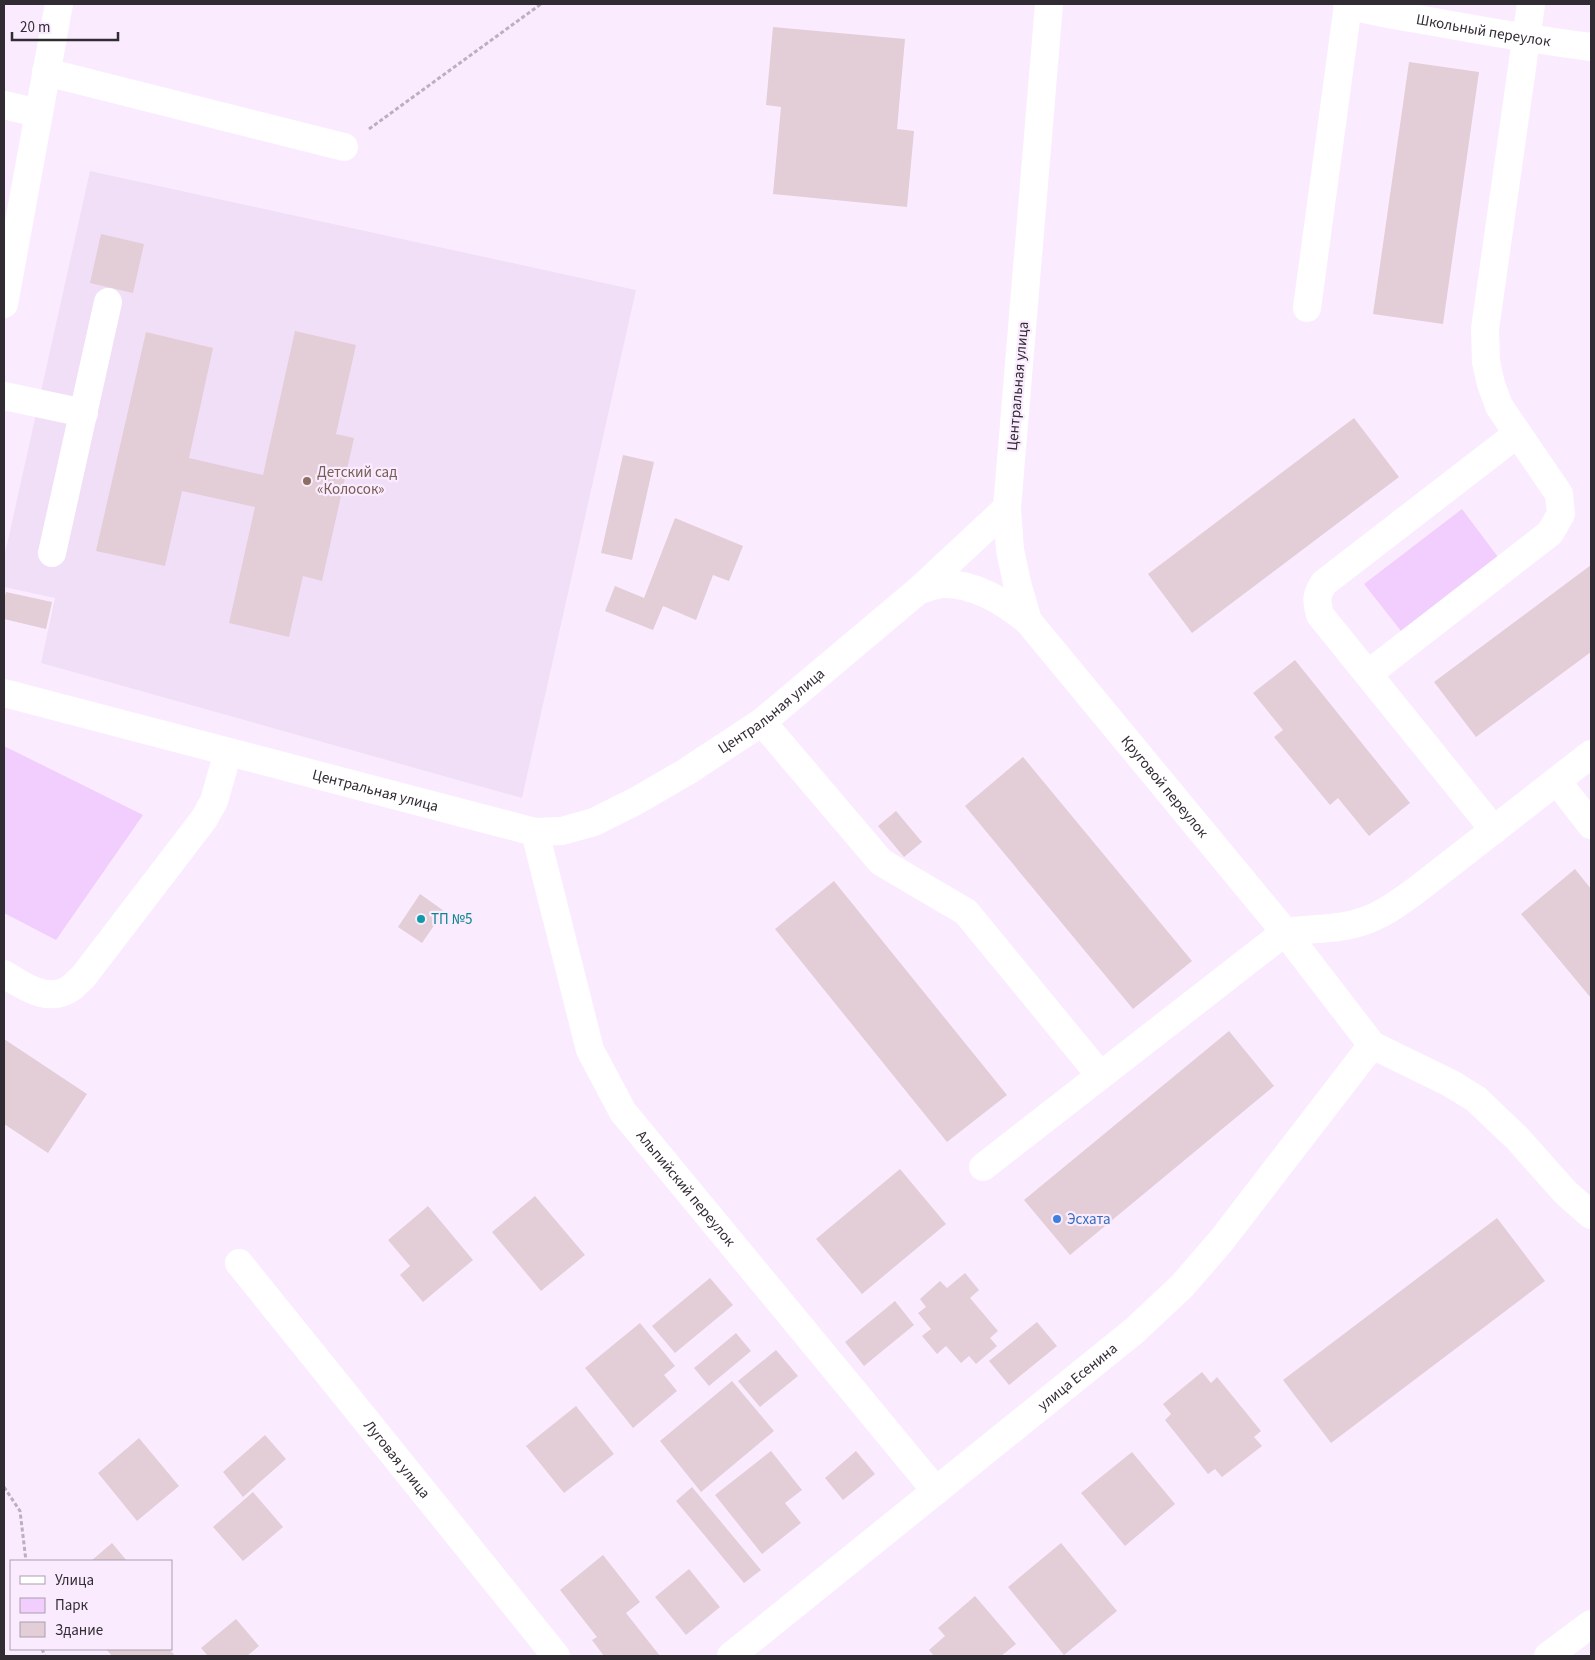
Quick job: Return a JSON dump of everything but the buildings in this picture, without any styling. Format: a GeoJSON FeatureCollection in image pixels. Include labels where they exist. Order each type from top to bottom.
{"type":"FeatureCollection","features":[{"type":"Feature","properties":{"kind":"street"},"geometry":{"type":"LineString","coordinates":[[4,304],[58,4]]}},
{"type":"Feature","properties":{"kind":"street","name":"Центральная улица"},"geometry":{"type":"LineString","coordinates":[[4,693],[535,832],[562,831],[594,822],[636,801],[686,772],[762,722],[919,590],[1008,508],[1049,4]]}},
{"type":"Feature","properties":{"kind":"street"},"geometry":{"type":"LineString","coordinates":[[1307,308],[1348,4]]}},
{"type":"Feature","properties":{"kind":"street","name":"Школьный переулок"},"geometry":{"type":"LineString","coordinates":[[1348,4],[1458,15],[1526,38],[1591,47]]}},
{"type":"Feature","properties":{"kind":"street"},"geometry":{"type":"LineString","coordinates":[[1368,674],[1550,533],[1561,514],[1559,494],[1499,406],[1486,362],[1485,329],[1531,4]]}},
{"type":"Feature","properties":{"kind":"street"},"geometry":{"type":"LineString","coordinates":[[46,72],[344,147]]}},
{"type":"Feature","properties":{"kind":"street"},"geometry":{"type":"LineString","coordinates":[[4,105],[38,113]]}},
{"type":"Feature","properties":{"kind":"street"},"geometry":{"type":"LineString","coordinates":[[52,553],[108,302]]}},
{"type":"Feature","properties":{"kind":"street"},"geometry":{"type":"LineString","coordinates":[[4,396],[84,413]]}},
{"type":"Feature","properties":{"kind":"street"},"geometry":{"type":"LineString","coordinates":[[1494,830],[1320,615],[1316,602],[1318,591],[1324,582],[1517,434]]}},
{"type":"Feature","properties":{"kind":"street","name":"Круговой переулок"},"geometry":{"type":"LineString","coordinates":[[1008,508],[1010,550],[1016,583],[1028,621],[1284,932],[1372,1045]]}},
{"type":"Feature","properties":{"kind":"street"},"geometry":{"type":"LineString","coordinates":[[919,590],[941,584],[961,586],[980,591],[1014,610],[1028,621]]}},
{"type":"Feature","properties":{"kind":"street"},"geometry":{"type":"LineString","coordinates":[[762,722],[881,862],[966,912],[1100,1075]]}},
{"type":"Feature","properties":{"kind":"street"},"geometry":{"type":"LineString","coordinates":[[4,974],[25,987],[41,993],[56,995],[70,989],[83,977],[204,819],[214,801],[228,752]]}},
{"type":"Feature","properties":{"kind":"street"},"geometry":{"type":"LineString","coordinates":[[983,1167],[1284,932],[1363,922],[1386,912],[1591,754]]}},
{"type":"Feature","properties":{"kind":"street"},"geometry":{"type":"LineString","coordinates":[[1557,781],[1591,826]]}},
{"type":"Feature","properties":{"kind":"street","name":"Альпийский переулок"},"geometry":{"type":"LineString","coordinates":[[535,832],[590,1050],[623,1112],[936,1490]]}},
{"type":"Feature","properties":{"kind":"street"},"geometry":{"type":"LineString","coordinates":[[1372,1045],[1450,1083],[1476,1099],[1517,1138],[1566,1193],[1591,1215]]}},
{"type":"Feature","properties":{"kind":"street","name":"улица Есенина"},"geometry":{"type":"LineString","coordinates":[[732,1656],[1134,1331],[1182,1286],[1221,1241],[1372,1045]]}},
{"type":"Feature","properties":{"kind":"street","name":"Луговая улица"},"geometry":{"type":"LineString","coordinates":[[239,1263],[556,1656]]}},
{"type":"Feature","properties":{"kind":"street"},"geometry":{"type":"LineString","coordinates":[[1548,1656],[1591,1624]]}},
{"type":"Feature","properties":{"kind":"path"},"geometry":{"type":"LineString","coordinates":[[344,147],[540,4]]}},
{"type":"Feature","properties":{"kind":"path"},"geometry":{"type":"LineString","coordinates":[[4,1487],[20,1511],[26,1560]]}},
{"type":"Feature","properties":{"kind":"shaded area","name":"Детский сад «Колосок»"},"geometry":{"type":"Polygon","coordinates":[[[90,171],[636,290],[522,798],[41,663],[55,598],[4,587],[4,558],[90,171]]]}},
{"type":"Feature","properties":{"kind":"green space"},"geometry":{"type":"Polygon","coordinates":[[[1462,509],[1498,557],[1401,631],[1364,584],[1462,509]]]}},
{"type":"Feature","properties":{"kind":"green space"},"geometry":{"type":"Polygon","coordinates":[[[4,746],[143,815],[56,940],[4,913],[4,746]]]}},
{"type":"Feature","properties":{"kind":"place","name":"Детский сад «Колосок»"},"geometry":{"type":"Point","coordinates":[307,481]}},
{"type":"Feature","properties":{"kind":"place","name":"ТП №5"},"geometry":{"type":"Point","coordinates":[421,919]}},
{"type":"Feature","properties":{"kind":"place","name":"Эсхата"},"geometry":{"type":"Point","coordinates":[1057,1219]}}]}
